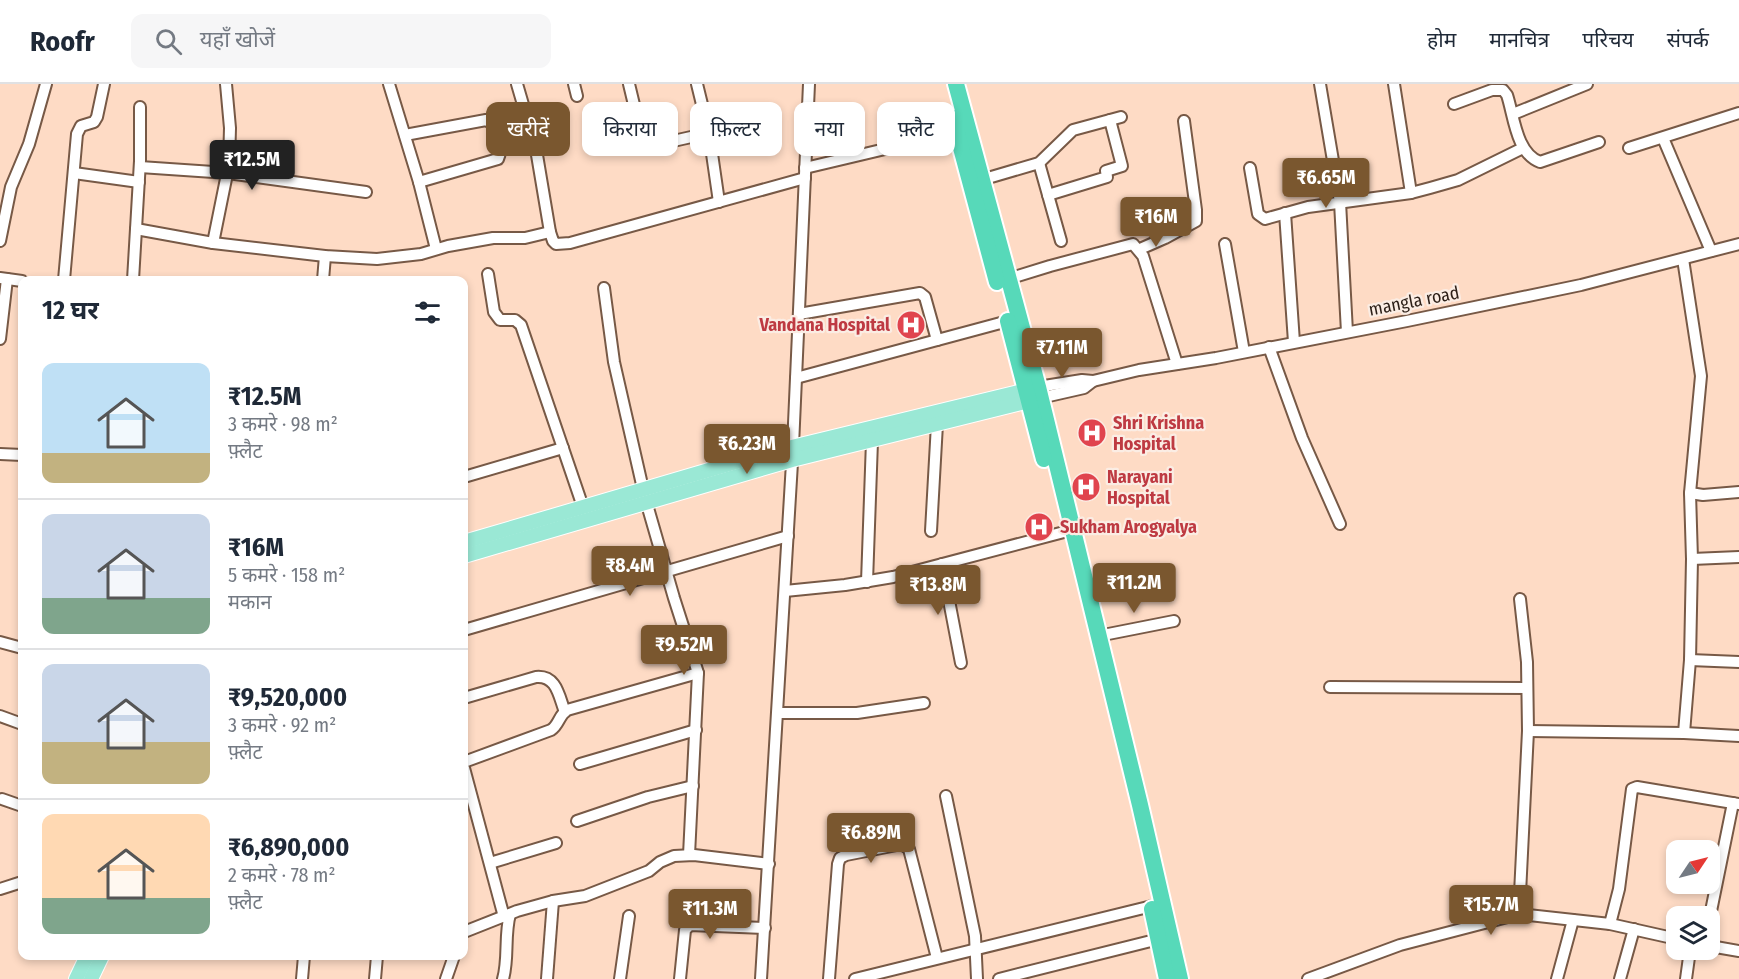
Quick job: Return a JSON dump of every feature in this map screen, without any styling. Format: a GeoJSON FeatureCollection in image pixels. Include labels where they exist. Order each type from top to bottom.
{"type":"FeatureCollection","features":[{"type":"Feature","properties":{"kind":"highway"},"geometry":{"type":"LineString","coordinates":[[945,84],[957,132],[976,175],[1008,279],[1064,532],[1180,979]]}},
{"type":"Feature","properties":{"kind":"highway"},"geometry":{"type":"LineString","coordinates":[[956,84],[1008,321],[1033,394],[1098,636],[1167,979]]}},
{"type":"Feature","properties":{"kind":"main road"},"geometry":{"type":"LineString","coordinates":[[793,453],[872,441],[937,424],[1033,394]]}},
{"type":"Feature","properties":{"kind":"main road"},"geometry":{"type":"LineString","coordinates":[[468,555],[645,495],[793,453],[1033,394]]}},
{"type":"Feature","properties":{"kind":"main road"},"geometry":{"type":"LineString","coordinates":[[468,538],[583,507],[645,495]]}},
{"type":"Feature","properties":{"kind":"main road"},"geometry":{"type":"LineString","coordinates":[[76,979],[85,960]]}},
{"type":"Feature","properties":{"kind":"main road"},"geometry":{"type":"LineString","coordinates":[[91,979],[100,960]]}},
{"type":"Feature","properties":{"kind":"street"},"geometry":{"type":"LineString","coordinates":[[0,242],[11,187],[29,144],[46,84]]}},
{"type":"Feature","properties":{"kind":"street"},"geometry":{"type":"LineString","coordinates":[[64,276],[78,131],[83,125],[94,122],[97,117],[104,84]]}},
{"type":"Feature","properties":{"kind":"street"},"geometry":{"type":"LineString","coordinates":[[213,243],[228,173],[230,128],[226,84]]}},
{"type":"Feature","properties":{"kind":"street"},"geometry":{"type":"LineString","coordinates":[[389,84],[419,182],[436,249]]}},
{"type":"Feature","properties":{"kind":"street"},"geometry":{"type":"LineString","coordinates":[[518,84],[536,149],[550,232],[553,242],[562,245],[719,202],[805,173],[957,132]]}},
{"type":"Feature","properties":{"kind":"street"},"geometry":{"type":"LineString","coordinates":[[574,84],[577,96]]}},
{"type":"Feature","properties":{"kind":"street"},"geometry":{"type":"LineString","coordinates":[[629,84],[642,138],[649,146],[690,137]]}},
{"type":"Feature","properties":{"kind":"street"},"geometry":{"type":"LineString","coordinates":[[698,84],[702,102]]}},
{"type":"Feature","properties":{"kind":"street"},"geometry":{"type":"LineString","coordinates":[[761,979],[793,453],[809,84]]}},
{"type":"Feature","properties":{"kind":"street"},"geometry":{"type":"LineString","coordinates":[[1320,84],[1340,202],[1347,332]]}},
{"type":"Feature","properties":{"kind":"street"},"geometry":{"type":"LineString","coordinates":[[1394,84],[1411,193]]}},
{"type":"Feature","properties":{"kind":"street"},"geometry":{"type":"LineString","coordinates":[[1513,114],[1587,84]]}},
{"type":"Feature","properties":{"kind":"street"},"geometry":{"type":"LineString","coordinates":[[1454,104],[1500,88],[1507,95],[1523,148],[1534,159],[1543,162],[1599,142]]}},
{"type":"Feature","properties":{"kind":"street"},"geometry":{"type":"LineString","coordinates":[[134,276],[140,167],[140,107]]}},
{"type":"Feature","properties":{"kind":"street"},"geometry":{"type":"LineString","coordinates":[[1629,148],[1739,113]]}},
{"type":"Feature","properties":{"kind":"street"},"geometry":{"type":"LineString","coordinates":[[976,175],[1039,163],[1073,130],[1121,117]]}},
{"type":"Feature","properties":{"kind":"street"},"geometry":{"type":"LineString","coordinates":[[405,135],[486,120],[494,126],[500,151],[498,159],[419,182]]}},
{"type":"Feature","properties":{"kind":"street"},"geometry":{"type":"LineString","coordinates":[[1048,195],[1107,177],[1106,171],[1122,166],[1110,120]]}},
{"type":"Feature","properties":{"kind":"street"},"geometry":{"type":"LineString","coordinates":[[1140,249],[1196,221],[1184,121]]}},
{"type":"Feature","properties":{"kind":"street"},"geometry":{"type":"LineString","coordinates":[[1664,138],[1711,251]]}},
{"type":"Feature","properties":{"kind":"street"},"geometry":{"type":"LineString","coordinates":[[1250,168],[1260,216],[1267,219],[1340,202],[1411,193],[1450,183],[1523,148]]}},
{"type":"Feature","properties":{"kind":"street"},"geometry":{"type":"LineString","coordinates":[[712,156],[719,202]]}},
{"type":"Feature","properties":{"kind":"street"},"geometry":{"type":"LineString","coordinates":[[1039,163],[1061,241]]}},
{"type":"Feature","properties":{"kind":"street"},"geometry":{"type":"LineString","coordinates":[[140,167],[228,173],[366,192]]}},
{"type":"Feature","properties":{"kind":"street"},"geometry":{"type":"LineString","coordinates":[[74,173],[139,182]]}},
{"type":"Feature","properties":{"kind":"street"},"geometry":{"type":"LineString","coordinates":[[1285,213],[1294,342]]}},
{"type":"Feature","properties":{"kind":"street"},"geometry":{"type":"LineString","coordinates":[[136,229],[213,243],[325,256],[393,258],[493,238],[525,238],[550,232]]}},
{"type":"Feature","properties":{"kind":"street"},"geometry":{"type":"LineString","coordinates":[[1008,279],[1133,244],[1140,249],[1143,256],[1178,364]]}},
{"type":"Feature","properties":{"kind":"street"},"geometry":{"type":"LineString","coordinates":[[1226,244],[1244,352]]}},
{"type":"Feature","properties":{"kind":"street","name":"mangla road"},"geometry":{"type":"LineString","coordinates":[[1033,394],[1082,380],[1093,381],[1138,370],[1244,352],[1581,285],[1739,244]]}},
{"type":"Feature","properties":{"kind":"street"},"geometry":{"type":"LineString","coordinates":[[323,276],[325,256]]}},
{"type":"Feature","properties":{"kind":"street"},"geometry":{"type":"LineString","coordinates":[[1683,259],[1701,366],[1690,493],[1692,559],[1690,660],[1684,733]]}},
{"type":"Feature","properties":{"kind":"street"},"geometry":{"type":"LineString","coordinates":[[488,274],[495,315],[500,320],[515,320],[521,325],[583,507]]}},
{"type":"Feature","properties":{"kind":"street"},"geometry":{"type":"LineString","coordinates":[[0,339],[4,278]]}},
{"type":"Feature","properties":{"kind":"street"},"geometry":{"type":"LineString","coordinates":[[604,288],[614,362],[645,495],[698,674],[689,855]]}},
{"type":"Feature","properties":{"kind":"street"},"geometry":{"type":"LineString","coordinates":[[799,314],[920,293],[925,297],[937,340]]}},
{"type":"Feature","properties":{"kind":"street"},"geometry":{"type":"LineString","coordinates":[[796,378],[1008,321]]}},
{"type":"Feature","properties":{"kind":"street"},"geometry":{"type":"LineString","coordinates":[[1269,347],[1302,438],[1340,524]]}},
{"type":"Feature","properties":{"kind":"street"},"geometry":{"type":"LineString","coordinates":[[931,531],[937,424]]}},
{"type":"Feature","properties":{"kind":"street"},"geometry":{"type":"LineString","coordinates":[[867,582],[872,441]]}},
{"type":"Feature","properties":{"kind":"street"},"geometry":{"type":"LineString","coordinates":[[468,476],[563,448]]}},
{"type":"Feature","properties":{"kind":"street"},"geometry":{"type":"LineString","coordinates":[[0,454],[18,454]]}},
{"type":"Feature","properties":{"kind":"street"},"geometry":{"type":"LineString","coordinates":[[1690,493],[1703,495],[1739,492]]}},
{"type":"Feature","properties":{"kind":"street"},"geometry":{"type":"LineString","coordinates":[[785,591],[893,577],[1064,532]]}},
{"type":"Feature","properties":{"kind":"street"},"geometry":{"type":"LineString","coordinates":[[468,629],[788,536]]}},
{"type":"Feature","properties":{"kind":"street"},"geometry":{"type":"LineString","coordinates":[[1692,559],[1739,557]]}},
{"type":"Feature","properties":{"kind":"street"},"geometry":{"type":"LineString","coordinates":[[942,564],[961,663]]}},
{"type":"Feature","properties":{"kind":"street"},"geometry":{"type":"LineString","coordinates":[[1519,914],[1528,731],[1520,599]]}},
{"type":"Feature","properties":{"kind":"street"},"geometry":{"type":"LineString","coordinates":[[1098,636],[1174,621]]}},
{"type":"Feature","properties":{"kind":"street"},"geometry":{"type":"LineString","coordinates":[[1,645],[18,647]]}},
{"type":"Feature","properties":{"kind":"street"},"geometry":{"type":"LineString","coordinates":[[1690,660],[1739,662]]}},
{"type":"Feature","properties":{"kind":"street"},"geometry":{"type":"LineString","coordinates":[[468,761],[551,730],[557,725],[564,712],[698,674]]}},
{"type":"Feature","properties":{"kind":"street"},"geometry":{"type":"LineString","coordinates":[[468,697],[537,677],[546,677],[554,683],[564,712]]}},
{"type":"Feature","properties":{"kind":"street"},"geometry":{"type":"LineString","coordinates":[[1330,687],[1527,688]]}},
{"type":"Feature","properties":{"kind":"street"},"geometry":{"type":"LineString","coordinates":[[778,712],[857,713],[924,703]]}},
{"type":"Feature","properties":{"kind":"street"},"geometry":{"type":"LineString","coordinates":[[0,716],[18,723]]}},
{"type":"Feature","properties":{"kind":"street"},"geometry":{"type":"LineString","coordinates":[[580,764],[696,730]]}},
{"type":"Feature","properties":{"kind":"street"},"geometry":{"type":"LineString","coordinates":[[1528,731],[1739,736]]}},
{"type":"Feature","properties":{"kind":"street"},"geometry":{"type":"LineString","coordinates":[[468,783],[507,916],[506,962],[503,979]]}},
{"type":"Feature","properties":{"kind":"street"},"geometry":{"type":"LineString","coordinates":[[577,821],[648,797],[693,786]]}},
{"type":"Feature","properties":{"kind":"street"},"geometry":{"type":"LineString","coordinates":[[1610,924],[1619,889],[1632,789],[1638,787],[1736,803],[1712,906]]}},
{"type":"Feature","properties":{"kind":"street"},"geometry":{"type":"LineString","coordinates":[[946,796],[976,948],[977,979]]}},
{"type":"Feature","properties":{"kind":"street"},"geometry":{"type":"LineString","coordinates":[[2,799],[18,805]]}},
{"type":"Feature","properties":{"kind":"street"},"geometry":{"type":"LineString","coordinates":[[490,863],[556,843]]}},
{"type":"Feature","properties":{"kind":"street"},"geometry":{"type":"LineString","coordinates":[[828,979],[838,864],[841,857],[857,852],[902,844],[909,849],[937,958]]}},
{"type":"Feature","properties":{"kind":"street"},"geometry":{"type":"LineString","coordinates":[[468,931],[553,901],[585,896],[649,872],[666,858],[689,855],[769,864]]}},
{"type":"Feature","properties":{"kind":"street"},"geometry":{"type":"LineString","coordinates":[[0,889],[18,883]]}},
{"type":"Feature","properties":{"kind":"street"},"geometry":{"type":"LineString","coordinates":[[547,979],[553,901]]}},
{"type":"Feature","properties":{"kind":"street"},"geometry":{"type":"LineString","coordinates":[[855,979],[1152,906]]}},
{"type":"Feature","properties":{"kind":"street"},"geometry":{"type":"LineString","coordinates":[[1308,979],[1400,945],[1519,914],[1610,924],[1666,936]]}},
{"type":"Feature","properties":{"kind":"street"},"geometry":{"type":"LineString","coordinates":[[620,979],[629,916]]}},
{"type":"Feature","properties":{"kind":"street"},"geometry":{"type":"LineString","coordinates":[[1557,979],[1574,920]]}},
{"type":"Feature","properties":{"kind":"street"},"geometry":{"type":"LineString","coordinates":[[680,979],[685,930],[690,925],[765,928]]}},
{"type":"Feature","properties":{"kind":"street"},"geometry":{"type":"LineString","coordinates":[[1620,979],[1634,929]]}},
{"type":"Feature","properties":{"kind":"street"},"geometry":{"type":"LineString","coordinates":[[999,979],[1159,939]]}},
{"type":"Feature","properties":{"kind":"street"},"geometry":{"type":"LineString","coordinates":[[1720,947],[1739,951]]}},
{"type":"Feature","properties":{"kind":"street"},"geometry":{"type":"LineString","coordinates":[[302,979],[304,960]]}},
{"type":"Feature","properties":{"kind":"street"},"geometry":{"type":"LineString","coordinates":[[375,979],[376,960]]}},
{"type":"Feature","properties":{"kind":"street"},"geometry":{"type":"LineString","coordinates":[[446,979],[453,960]]}},
{"type":"Feature","properties":{"kind":"street"},"geometry":{"type":"LineString","coordinates":[[1686,979],[1689,960]]}},
{"type":"Feature","properties":{"kind":"place","name":"Vandana Hospital"},"geometry":{"type":"Point","coordinates":[911,325]}},
{"type":"Feature","properties":{"kind":"place","name":"Shri Krishna Hospital"},"geometry":{"type":"Point","coordinates":[1092,433]}},
{"type":"Feature","properties":{"kind":"place","name":"Narayani Hospital"},"geometry":{"type":"Point","coordinates":[1086,487]}},
{"type":"Feature","properties":{"kind":"place","name":"Sukham Arogyalya"},"geometry":{"type":"Point","coordinates":[1039,527]}}]}
